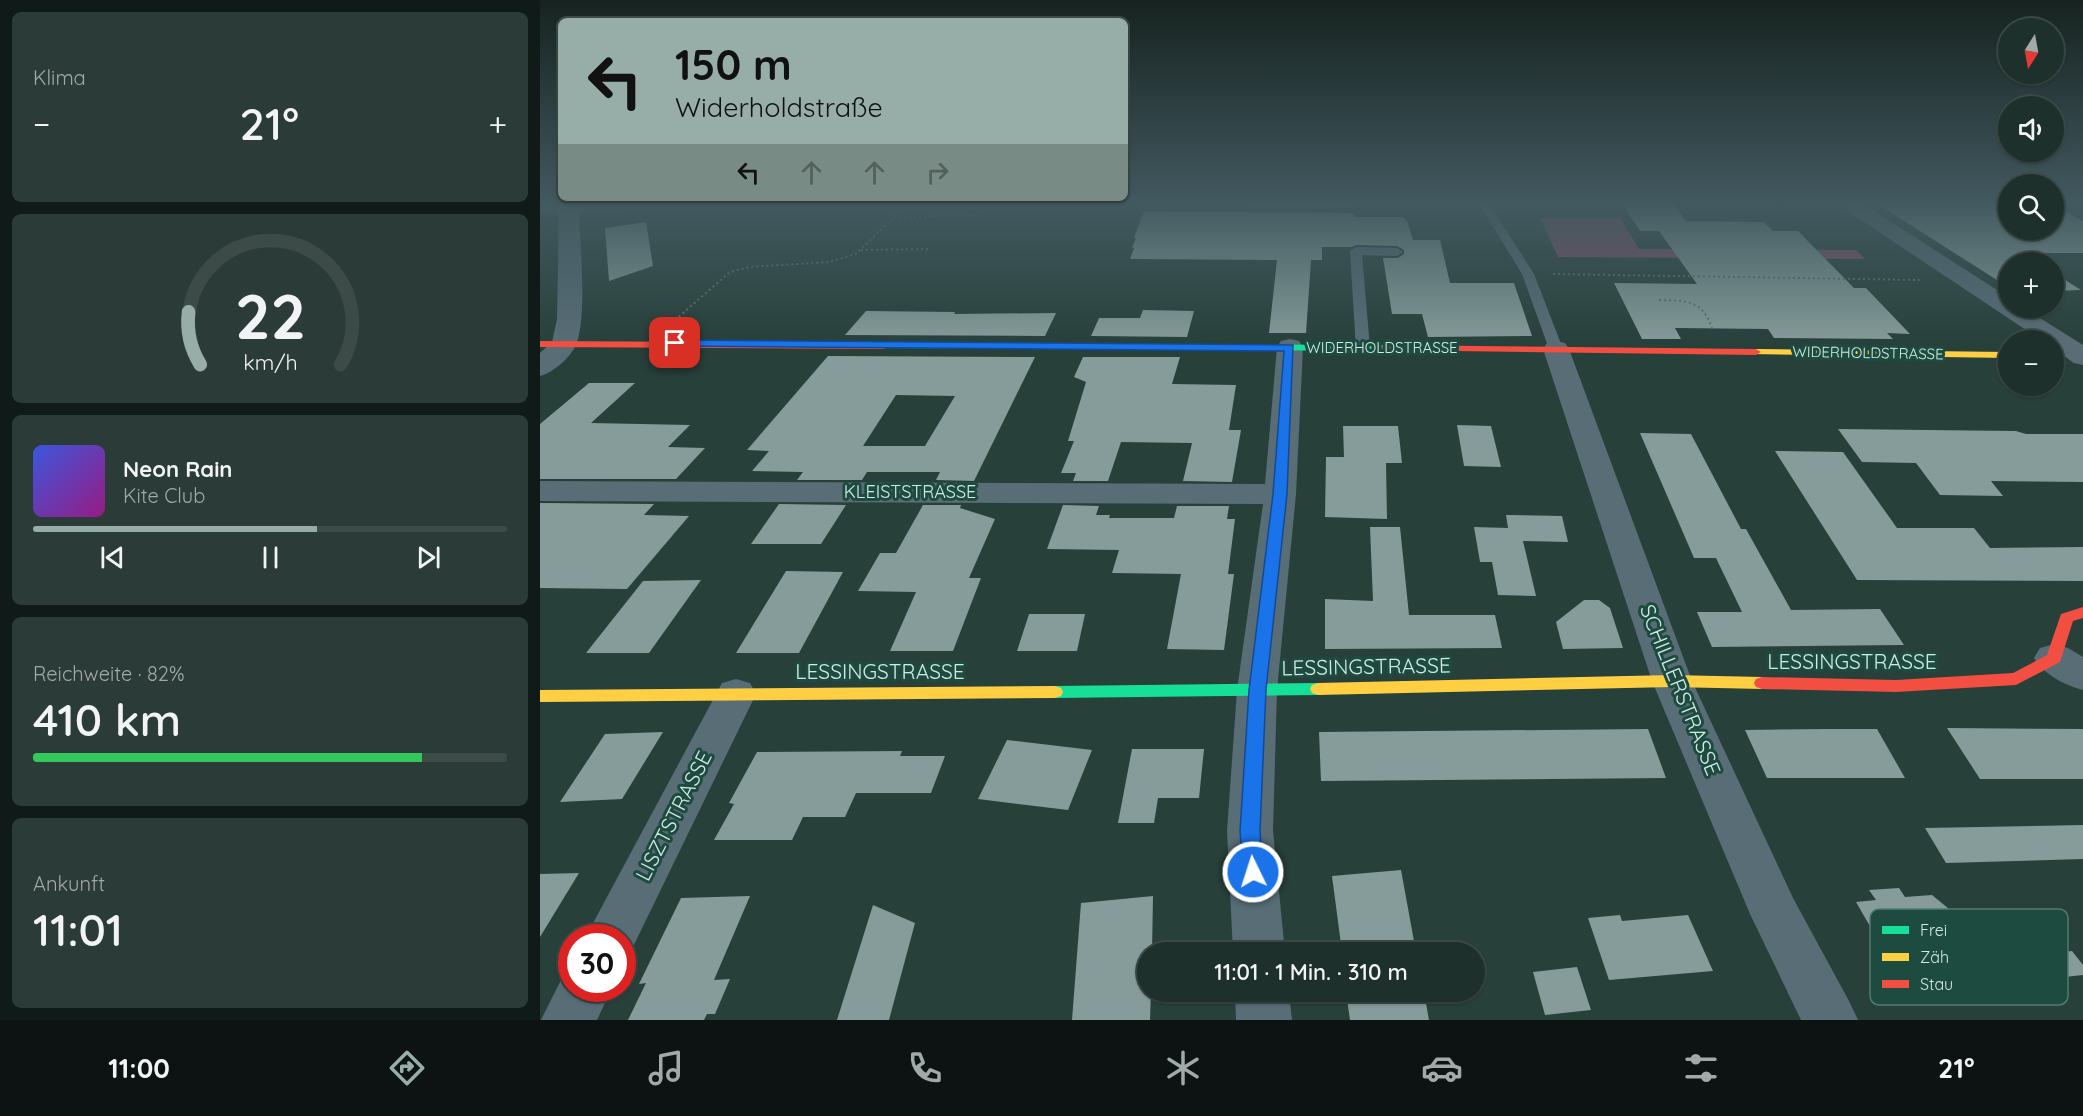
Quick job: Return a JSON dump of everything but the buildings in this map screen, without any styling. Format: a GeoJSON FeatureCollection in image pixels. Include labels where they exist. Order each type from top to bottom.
{"type":"FeatureCollection","features":[{"type":"Feature","properties":{"kind":"street"},"geometry":{"type":"LineString","coordinates":[[540,368],[552,344],[569,319],[569,250]]}},
{"type":"Feature","properties":{"kind":"street"},"geometry":{"type":"LineString","coordinates":[[1921,250],[2083,358]]}},
{"type":"Feature","properties":{"kind":"street","name":"WIDERHOLDSTRASSE"},"geometry":{"type":"LineString","coordinates":[[552,344],[1556,349],[1998,356]]}},
{"type":"Feature","properties":{"kind":"street"},"geometry":{"type":"LineString","coordinates":[[1258,942],[1250,831],[1257,690],[1280,494],[1290,347]]}},
{"type":"Feature","properties":{"kind":"street","name":"SCHILLERSTRASSE"},"geometry":{"type":"LineString","coordinates":[[1556,349],[1672,681],[1775,914],[1830,1020]]}},
{"type":"Feature","properties":{"kind":"street"},"geometry":{"type":"LineString","coordinates":[[2064,357],[2083,358]]}},
{"type":"Feature","properties":{"kind":"street","name":"KLEISTSTRASSE"},"geometry":{"type":"LineString","coordinates":[[540,491],[1280,494]]}},
{"type":"Feature","properties":{"kind":"street","name":"LESSINGSTRASSE"},"geometry":{"type":"LineString","coordinates":[[540,696],[1257,690],[1672,681],[1896,686],[2016,679],[2069,667],[2066,618],[2083,612]]}},
{"type":"Feature","properties":{"kind":"street","name":"LISZTSTRASSE"},"geometry":{"type":"LineString","coordinates":[[618,924],[736,694]]}},
{"type":"Feature","properties":{"kind":"street"},"geometry":{"type":"LineString","coordinates":[[569,1020],[578,1002]]}},
{"type":"Feature","properties":{"kind":"street"},"geometry":{"type":"LineString","coordinates":[[1263,1002],[1264,1020]]}},
{"type":"Feature","properties":{"kind":"lane"},"geometry":{"type":"LineString","coordinates":[[1513,250],[1528,274],[1556,349]]}},
{"type":"Feature","properties":{"kind":"lane"},"geometry":{"type":"LineString","coordinates":[[1363,348],[1356,251],[1397,252]]}},
{"type":"Feature","properties":{"kind":"path"},"geometry":{"type":"LineString","coordinates":[[651,343],[694,301],[730,272],[749,267],[830,262],[856,254],[860,250],[888,250]]}},
{"type":"Feature","properties":{"kind":"path"},"geometry":{"type":"LineString","coordinates":[[1528,274],[1969,281]]}},
{"type":"Feature","properties":{"kind":"path"},"geometry":{"type":"LineString","coordinates":[[1659,300],[1694,303],[1700,306],[1710,317],[1714,336]]}},
{"type":"Feature","properties":{"kind":"shaded area"},"geometry":{"type":"Polygon","coordinates":[[[1555,250],[1856,250],[1865,259],[1558,257],[1555,250]]]}},
{"type":"Feature","properties":{"kind":"traffic: fast"},"geometry":{"type":"LineString","coordinates":[[884,346],[1385,348]]}},
{"type":"Feature","properties":{"kind":"traffic: fast"},"geometry":{"type":"LineString","coordinates":[[1055,692],[1318,689]]}},
{"type":"Feature","properties":{"kind":"traffic: slow"},"geometry":{"type":"LineString","coordinates":[[1756,352],[1998,355]]}},
{"type":"Feature","properties":{"kind":"traffic: slow"},"geometry":{"type":"LineString","coordinates":[[1318,689],[1672,681],[1762,683]]}},
{"type":"Feature","properties":{"kind":"traffic: slow"},"geometry":{"type":"LineString","coordinates":[[540,696],[1055,692]]}},
{"type":"Feature","properties":{"kind":"traffic: jam"},"geometry":{"type":"LineString","coordinates":[[540,344],[884,346]]}},
{"type":"Feature","properties":{"kind":"traffic: jam"},"geometry":{"type":"LineString","coordinates":[[1385,348],[1756,352]]}},
{"type":"Feature","properties":{"kind":"traffic: jam"},"geometry":{"type":"LineString","coordinates":[[1762,683],[1896,686],[2016,679],[2054,658],[2066,618],[2083,612]]}},
{"type":"Feature","properties":{"kind":"route"},"geometry":{"type":"LineString","coordinates":[[675,343],[1290,347],[1280,494],[1257,690],[1250,831],[1253,872]]}}]}
